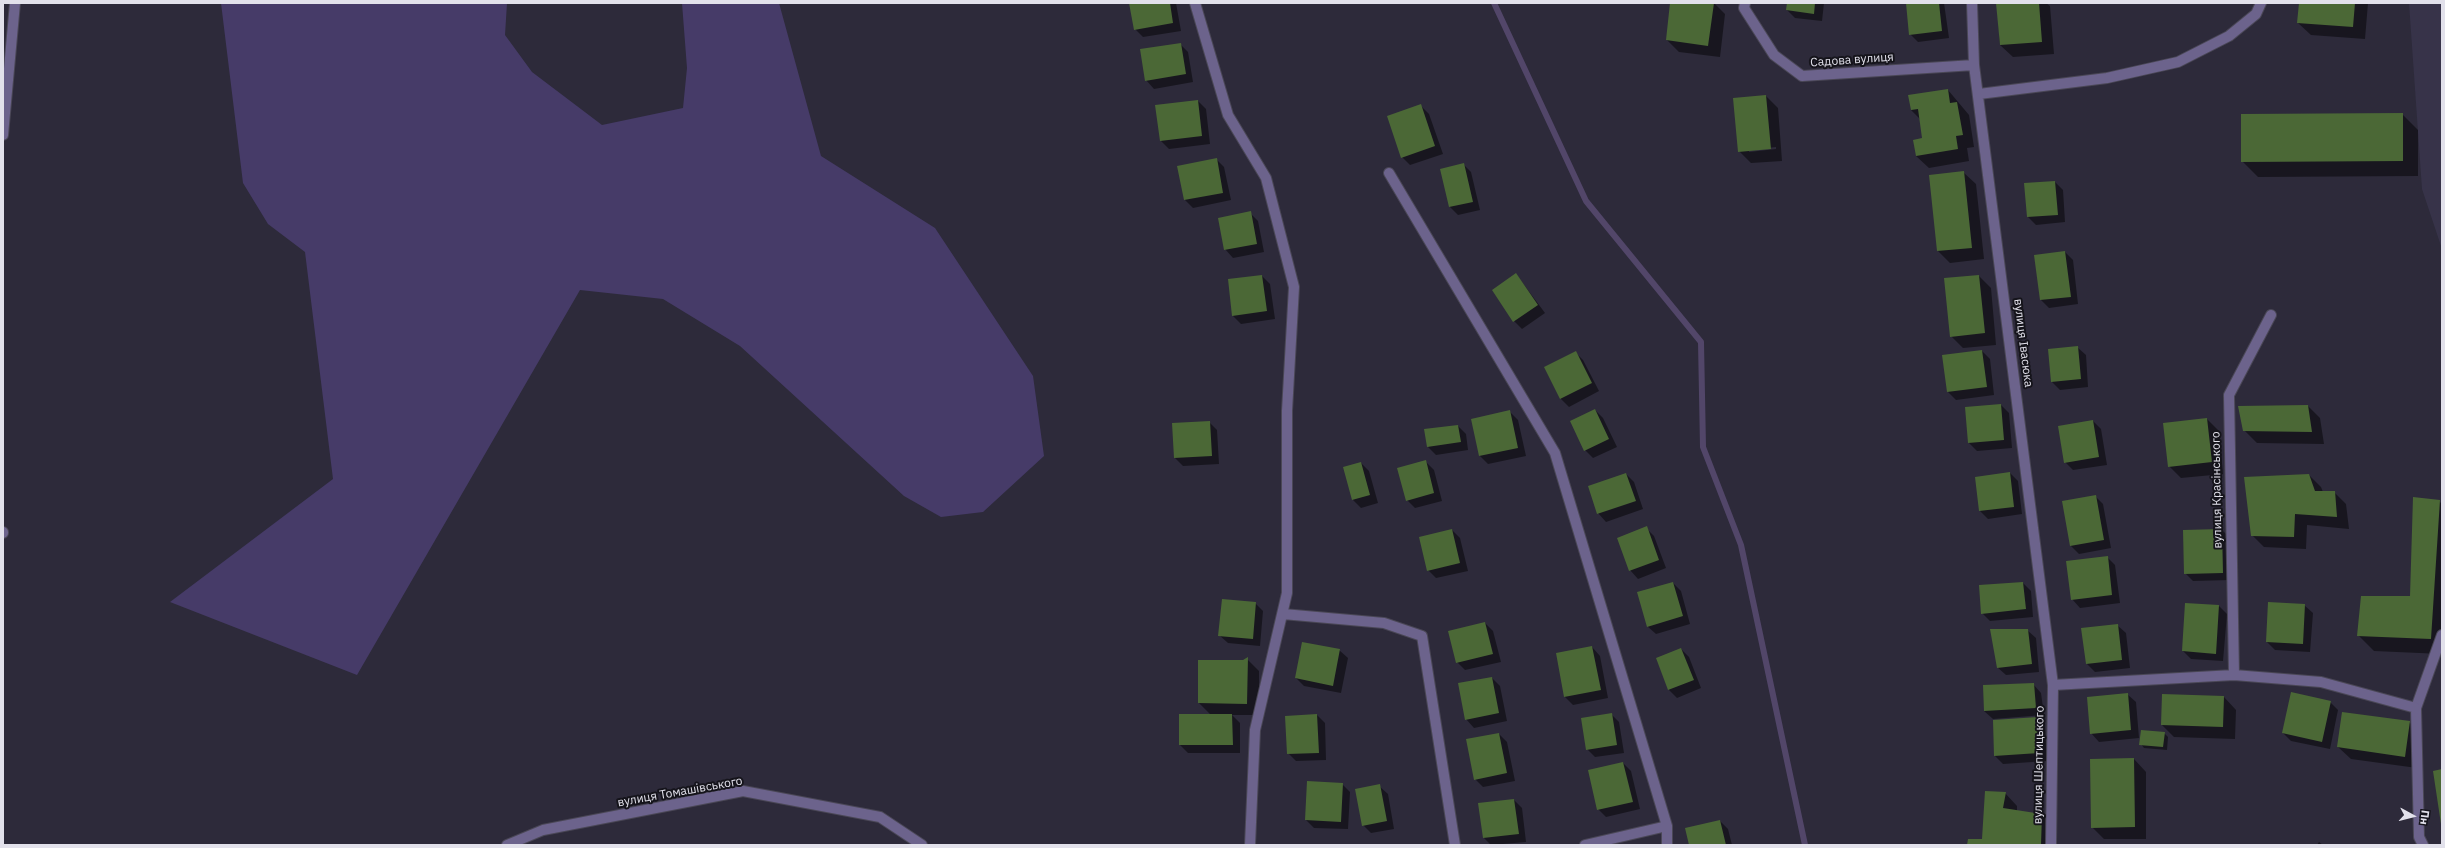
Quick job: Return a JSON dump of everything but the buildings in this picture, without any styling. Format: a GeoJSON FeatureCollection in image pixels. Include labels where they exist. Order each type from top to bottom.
{"type":"FeatureCollection","features":[{"type":"Feature","properties":{"kind":"street"},"geometry":{"type":"LineString","coordinates":[[3,135],[15,3]]}},
{"type":"Feature","properties":{"kind":"street"},"geometry":{"type":"LineString","coordinates":[[1195,3],[1228,115],[1266,178],[1294,287],[1287,411],[1287,593],[1255,730],[1250,845]]}},
{"type":"Feature","properties":{"kind":"street","name":"Садова вулиця"},"geometry":{"type":"LineString","coordinates":[[1745,3],[1744,8],[1774,55],[1802,76],[1974,65]]}},
{"type":"Feature","properties":{"kind":"street","name":"вулиця Івасюка"},"geometry":{"type":"LineString","coordinates":[[1972,3],[1974,65],[1979,94],[2053,685]]}},
{"type":"Feature","properties":{"kind":"street"},"geometry":{"type":"LineString","coordinates":[[1979,94],[2107,78],[2178,62],[2229,36],[2256,14],[2261,3]]}},
{"type":"Feature","properties":{"kind":"street"},"geometry":{"type":"LineString","coordinates":[[1389,172],[1555,453],[1667,826],[1667,845]]}},
{"type":"Feature","properties":{"kind":"street","name":"вулиця Красінського"},"geometry":{"type":"LineString","coordinates":[[2234,675],[2229,395],[2271,315]]}},
{"type":"Feature","properties":{"kind":"street"},"geometry":{"type":"LineString","coordinates":[[1283,614],[1384,623],[1422,636],[1455,845]]}},
{"type":"Feature","properties":{"kind":"street"},"geometry":{"type":"LineString","coordinates":[[2423,845],[2419,837],[2416,708],[2442,636]]}},
{"type":"Feature","properties":{"kind":"street"},"geometry":{"type":"LineString","coordinates":[[2053,685],[2234,675],[2321,682],[2416,708]]}},
{"type":"Feature","properties":{"kind":"street","name":"вулиця Шептицького"},"geometry":{"type":"LineString","coordinates":[[2051,845],[2053,685]]}},
{"type":"Feature","properties":{"kind":"street","name":"вулиця Томашівського"},"geometry":{"type":"LineString","coordinates":[[507,845],[543,830],[743,791],[880,817],[922,845]]}},
{"type":"Feature","properties":{"kind":"street"},"geometry":{"type":"LineString","coordinates":[[1585,845],[1667,826]]}},
{"type":"Feature","properties":{"kind":"shaded area"},"geometry":{"type":"Polygon","coordinates":[[[221,3],[507,3],[505,35],[532,72],[602,125],[683,108],[687,68],[682,3],[779,3],[821,156],[935,228],[1033,376],[1044,456],[983,512],[941,517],[904,496],[740,346],[663,299],[580,290],[357,675],[170,602],[333,479],[305,252],[268,224],[243,183],[221,3]]]}},
{"type":"Feature","properties":{"kind":"shaded area"},"geometry":{"type":"Polygon","coordinates":[[[2409,3],[2442,3],[2442,249],[2422,189],[2409,3]]]}},
{"type":"Feature","properties":{"kind":"waterway"},"geometry":{"type":"LineString","coordinates":[[1494,3],[1586,201],[1701,342],[1703,447],[1741,545],[1805,845]]}}]}
